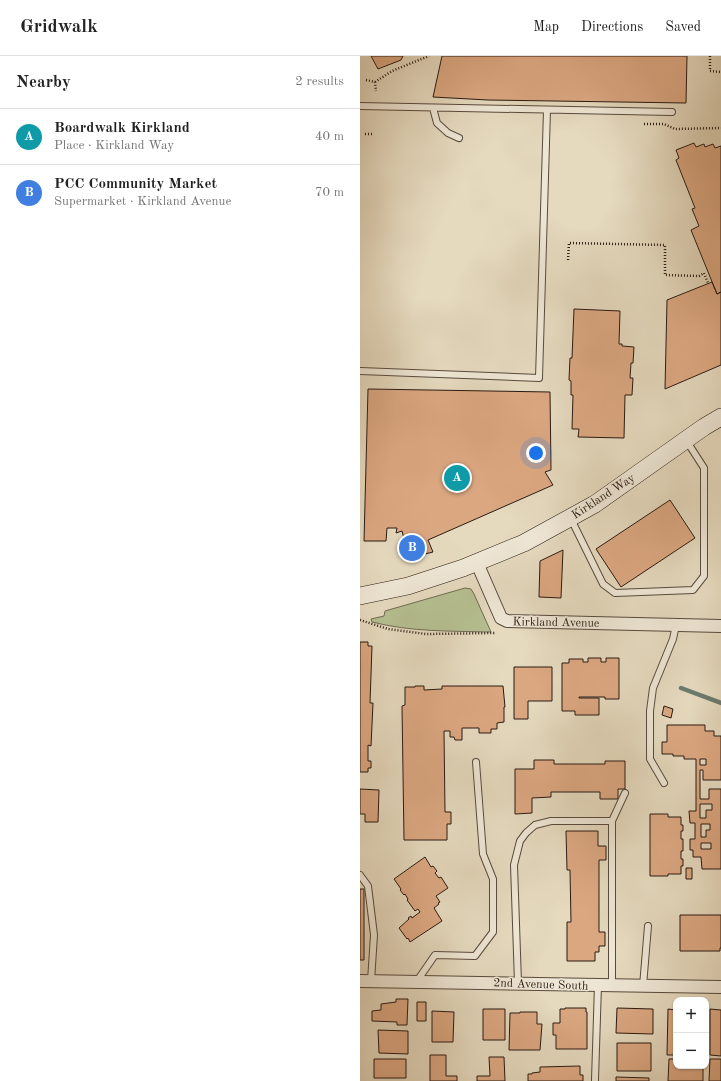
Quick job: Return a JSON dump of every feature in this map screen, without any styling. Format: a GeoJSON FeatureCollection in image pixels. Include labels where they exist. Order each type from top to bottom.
{"type":"FeatureCollection","features":[{"type":"Feature","properties":{"kind":"main road","name":"Kirkland Way"},"geometry":{"type":"LineString","coordinates":[[477,563],[524,543],[594,504],[721,417]]}},
{"type":"Feature","properties":{"kind":"main road"},"geometry":{"type":"LineString","coordinates":[[360,596],[408,586],[477,563]]}},
{"type":"Feature","properties":{"kind":"street","name":"Kirkland Avenue"},"geometry":{"type":"LineString","coordinates":[[477,563],[501,618],[507,621],[721,626]]}},
{"type":"Feature","properties":{"kind":"street","name":"2nd Avenue South"},"geometry":{"type":"LineString","coordinates":[[365,981],[721,987]]}},
{"type":"Feature","properties":{"kind":"lane"},"geometry":{"type":"LineString","coordinates":[[360,106],[672,112]]}},
{"type":"Feature","properties":{"kind":"lane"},"geometry":{"type":"LineString","coordinates":[[433,108],[437,123],[448,133],[459,138]]}},
{"type":"Feature","properties":{"kind":"lane"},"geometry":{"type":"LineString","coordinates":[[360,371],[539,378],[546,110]]}},
{"type":"Feature","properties":{"kind":"lane"},"geometry":{"type":"LineString","coordinates":[[570,517],[603,584],[615,593],[693,590],[704,576],[704,468],[686,440]]}},
{"type":"Feature","properties":{"kind":"lane"},"geometry":{"type":"LineString","coordinates":[[664,783],[650,759],[650,711],[653,688],[676,625]]}},
{"type":"Feature","properties":{"kind":"lane"},"geometry":{"type":"LineString","coordinates":[[417,981],[435,955],[475,956],[493,932],[493,879],[483,854],[476,762]]}},
{"type":"Feature","properties":{"kind":"lane"},"geometry":{"type":"LineString","coordinates":[[612,985],[612,821],[625,792]]}},
{"type":"Feature","properties":{"kind":"lane"},"geometry":{"type":"LineString","coordinates":[[518,983],[514,865],[520,841],[526,833],[535,826],[551,821],[612,821]]}},
{"type":"Feature","properties":{"kind":"lane"},"geometry":{"type":"LineString","coordinates":[[360,875],[368,886],[374,935],[365,981]]}},
{"type":"Feature","properties":{"kind":"lane"},"geometry":{"type":"LineString","coordinates":[[643,986],[648,926]]}},
{"type":"Feature","properties":{"kind":"lane"},"geometry":{"type":"LineString","coordinates":[[595,1080],[598,985]]}},
{"type":"Feature","properties":{"kind":"path"},"geometry":{"type":"LineString","coordinates":[[366,80],[376,82],[392,71],[429,56]]}},
{"type":"Feature","properties":{"kind":"path"},"geometry":{"type":"LineString","coordinates":[[710,56],[710,71],[721,72]]}},
{"type":"Feature","properties":{"kind":"path"},"geometry":{"type":"LineString","coordinates":[[376,82],[376,90]]}},
{"type":"Feature","properties":{"kind":"path"},"geometry":{"type":"LineString","coordinates":[[640,124],[664,124],[675,129],[721,128]]}},
{"type":"Feature","properties":{"kind":"path"},"geometry":{"type":"LineString","coordinates":[[364,134],[373,134]]}},
{"type":"Feature","properties":{"kind":"path"},"geometry":{"type":"LineString","coordinates":[[568,260],[569,243],[665,245],[665,275],[699,276],[704,273],[708,283]]}},
{"type":"Feature","properties":{"kind":"path"},"geometry":{"type":"LineString","coordinates":[[360,620],[388,629],[426,634],[496,633]]}},
{"type":"Feature","properties":{"kind":"green space"},"geometry":{"type":"Polygon","coordinates":[[[465,588],[471,589],[474,594],[491,632],[401,628],[372,622],[371,619],[384,616],[385,611],[465,588]]]}},
{"type":"Feature","properties":{"kind":"building"},"geometry":{"type":"Polygon","coordinates":[[[371,56],[403,56],[401,60],[378,69],[371,56]]]}},
{"type":"Feature","properties":{"kind":"building"},"geometry":{"type":"Polygon","coordinates":[[[442,56],[687,56],[686,103],[488,100],[433,97],[442,56]]]}},
{"type":"Feature","properties":{"kind":"building"},"geometry":{"type":"Polygon","coordinates":[[[694,143],[696,147],[704,144],[705,147],[713,144],[715,148],[721,146],[721,292],[717,294],[691,230],[699,226],[692,209],[695,208],[676,160],[679,158],[676,150],[694,143]]]}},
{"type":"Feature","properties":{"kind":"building"},"geometry":{"type":"Polygon","coordinates":[[[712,282],[717,294],[721,292],[721,365],[665,389],[667,300],[712,282]]]}},
{"type":"Feature","properties":{"kind":"building"},"geometry":{"type":"Polygon","coordinates":[[[574,309],[620,311],[619,344],[622,344],[622,346],[634,347],[630,378],[633,378],[632,395],[625,395],[624,438],[578,437],[579,429],[572,429],[573,395],[571,395],[571,381],[569,380],[570,358],[572,358],[574,309]]]}},
{"type":"Feature","properties":{"kind":"building"},"geometry":{"type":"Polygon","coordinates":[[[368,389],[550,392],[551,470],[545,472],[553,485],[428,540],[433,552],[409,558],[402,531],[396,533],[397,528],[387,528],[386,541],[364,541],[368,389]]]}},
{"type":"Feature","properties":{"kind":"building"},"geometry":{"type":"Polygon","coordinates":[[[670,500],[695,538],[621,587],[596,549],[670,500]]]}},
{"type":"Feature","properties":{"kind":"building"},"geometry":{"type":"Polygon","coordinates":[[[563,550],[561,598],[539,597],[540,561],[563,550]]]}},
{"type":"Feature","properties":{"kind":"building"},"geometry":{"type":"Polygon","coordinates":[[[360,642],[368,642],[368,646],[372,646],[370,703],[373,703],[371,746],[368,745],[368,761],[371,761],[371,768],[368,768],[368,772],[360,772],[360,642]]]}},
{"type":"Feature","properties":{"kind":"building"},"geometry":{"type":"Polygon","coordinates":[[[588,658],[601,658],[601,662],[606,662],[606,658],[619,658],[619,699],[605,699],[605,697],[579,697],[599,698],[599,715],[575,715],[575,711],[562,711],[562,663],[569,663],[569,659],[583,659],[583,662],[588,662],[588,658]]]}},
{"type":"Feature","properties":{"kind":"building"},"geometry":{"type":"Polygon","coordinates":[[[514,667],[552,667],[552,701],[528,701],[528,719],[514,719],[514,667]]]}},
{"type":"Feature","properties":{"kind":"building"},"geometry":{"type":"Polygon","coordinates":[[[424,686],[424,690],[442,689],[442,686],[503,686],[505,707],[504,722],[497,723],[497,729],[491,729],[491,733],[479,733],[479,728],[462,728],[462,740],[455,740],[454,737],[450,737],[450,731],[444,731],[445,812],[451,812],[451,824],[447,824],[447,840],[404,840],[402,706],[405,705],[405,687],[424,686]]]}},
{"type":"Feature","properties":{"kind":"building"},"geometry":{"type":"Polygon","coordinates":[[[664,706],[673,709],[671,718],[662,715],[664,706]]]}},
{"type":"Feature","properties":{"kind":"building"},"geometry":{"type":"Polygon","coordinates":[[[667,725],[705,725],[705,731],[714,731],[714,736],[721,736],[721,780],[703,780],[703,770],[700,770],[700,799],[709,799],[709,789],[721,789],[721,869],[702,869],[701,857],[693,857],[693,850],[690,850],[690,839],[695,839],[695,823],[690,823],[689,811],[696,811],[696,759],[684,759],[684,756],[662,754],[662,742],[667,742],[667,725]],[[700,759],[700,765],[706,765],[706,759],[700,759]],[[700,804],[700,818],[706,818],[706,810],[712,810],[712,804],[700,804]],[[701,824],[701,837],[706,837],[706,830],[710,830],[710,824],[701,824]],[[701,843],[701,849],[711,849],[711,843],[701,843]]]}},
{"type":"Feature","properties":{"kind":"building"},"geometry":{"type":"Polygon","coordinates":[[[534,760],[554,760],[554,764],[605,764],[605,761],[625,761],[625,789],[618,789],[618,799],[600,799],[600,792],[551,792],[551,797],[532,798],[532,813],[515,814],[515,769],[534,769],[534,760]]]}},
{"type":"Feature","properties":{"kind":"building"},"geometry":{"type":"Polygon","coordinates":[[[360,789],[379,790],[378,822],[365,822],[365,814],[360,814],[360,789]]]}},
{"type":"Feature","properties":{"kind":"building"},"geometry":{"type":"Polygon","coordinates":[[[650,814],[668,814],[668,817],[681,817],[681,825],[683,825],[681,839],[683,839],[683,851],[681,851],[681,859],[683,859],[683,866],[681,866],[681,874],[650,876],[650,814]]]}},
{"type":"Feature","properties":{"kind":"building"},"geometry":{"type":"Polygon","coordinates":[[[566,831],[598,831],[598,846],[606,846],[606,860],[599,860],[599,932],[605,932],[605,946],[599,946],[599,952],[595,952],[595,961],[567,961],[567,922],[571,922],[570,870],[567,870],[566,831]]]}},
{"type":"Feature","properties":{"kind":"building"},"geometry":{"type":"Polygon","coordinates":[[[425,857],[431,867],[433,866],[437,871],[435,873],[439,878],[441,877],[448,888],[436,896],[440,902],[434,908],[442,921],[410,942],[399,928],[409,919],[408,918],[411,916],[412,918],[420,912],[418,909],[415,911],[394,879],[425,857]]]}},
{"type":"Feature","properties":{"kind":"building"},"geometry":{"type":"Polygon","coordinates":[[[686,868],[692,868],[692,879],[686,879],[686,868]]]}},
{"type":"Feature","properties":{"kind":"building"},"geometry":{"type":"Polygon","coordinates":[[[360,889],[364,889],[364,960],[360,960],[360,889]]]}},
{"type":"Feature","properties":{"kind":"building"},"geometry":{"type":"Polygon","coordinates":[[[680,915],[721,915],[720,951],[680,951],[680,915]]]}},
{"type":"Feature","properties":{"kind":"building"},"geometry":{"type":"Polygon","coordinates":[[[396,999],[408,999],[407,1025],[397,1025],[397,1022],[372,1021],[372,1011],[381,1010],[381,1004],[396,1002],[396,999]]]}},
{"type":"Feature","properties":{"kind":"building"},"geometry":{"type":"Polygon","coordinates":[[[417,1002],[426,1002],[426,1021],[417,1021],[417,1002]]]}},
{"type":"Feature","properties":{"kind":"building"},"geometry":{"type":"Polygon","coordinates":[[[586,1008],[587,1049],[556,1049],[556,1035],[553,1035],[553,1023],[560,1023],[560,1009],[586,1008]]]}},
{"type":"Feature","properties":{"kind":"building"},"geometry":{"type":"Polygon","coordinates":[[[617,1008],[653,1009],[653,1034],[616,1033],[617,1008]]]}},
{"type":"Feature","properties":{"kind":"building"},"geometry":{"type":"Polygon","coordinates":[[[483,1009],[505,1009],[505,1040],[483,1040],[483,1009]]]}},
{"type":"Feature","properties":{"kind":"building"},"geometry":{"type":"Polygon","coordinates":[[[668,1009],[673,1010],[673,1055],[667,1055],[668,1009]]]}},
{"type":"Feature","properties":{"kind":"building"},"geometry":{"type":"Polygon","coordinates":[[[710,1009],[721,1010],[721,1056],[710,1055],[710,1009]]]}},
{"type":"Feature","properties":{"kind":"building"},"geometry":{"type":"Polygon","coordinates":[[[432,1011],[454,1012],[453,1042],[432,1042],[432,1011]]]}},
{"type":"Feature","properties":{"kind":"building"},"geometry":{"type":"Polygon","coordinates":[[[537,1012],[537,1024],[542,1024],[540,1050],[509,1050],[510,1013],[537,1012]]]}},
{"type":"Feature","properties":{"kind":"building"},"geometry":{"type":"Polygon","coordinates":[[[378,1030],[408,1031],[408,1054],[379,1053],[378,1030]]]}},
{"type":"Feature","properties":{"kind":"building"},"geometry":{"type":"Polygon","coordinates":[[[617,1043],[651,1043],[651,1071],[617,1071],[617,1043]]]}},
{"type":"Feature","properties":{"kind":"building"},"geometry":{"type":"Polygon","coordinates":[[[430,1055],[446,1055],[446,1076],[457,1076],[457,1081],[430,1081],[430,1055]]]}},
{"type":"Feature","properties":{"kind":"building"},"geometry":{"type":"Polygon","coordinates":[[[489,1057],[504,1057],[505,1081],[477,1081],[477,1076],[490,1076],[489,1057]]]}},
{"type":"Feature","properties":{"kind":"building"},"geometry":{"type":"Polygon","coordinates":[[[374,1059],[406,1059],[406,1078],[374,1078],[374,1059]]]}},
{"type":"Feature","properties":{"kind":"building"},"geometry":{"type":"Polygon","coordinates":[[[669,1059],[673,1059],[673,1069],[703,1069],[703,1081],[668,1081],[669,1059]]]}},
{"type":"Feature","properties":{"kind":"building"},"geometry":{"type":"Polygon","coordinates":[[[710,1059],[721,1059],[721,1081],[709,1081],[710,1059]]]}},
{"type":"Feature","properties":{"kind":"building"},"geometry":{"type":"Polygon","coordinates":[[[580,1066],[580,1075],[583,1075],[583,1081],[528,1081],[528,1074],[540,1072],[540,1067],[580,1066]]]}},
{"type":"Feature","properties":{"kind":"building"},"geometry":{"type":"Polygon","coordinates":[[[616,1077],[649,1078],[649,1081],[616,1081],[616,1077]]]}},
{"type":"Feature","properties":{"kind":"waterway"},"geometry":{"type":"LineString","coordinates":[[681,688],[721,703]]}},
{"type":"Feature","properties":{"kind":"place","name":"Boardwalk Kirkland"},"geometry":{"type":"Point","coordinates":[457,478]}},
{"type":"Feature","properties":{"kind":"place","name":"PCC Community Market"},"geometry":{"type":"Point","coordinates":[412,548]}}]}
